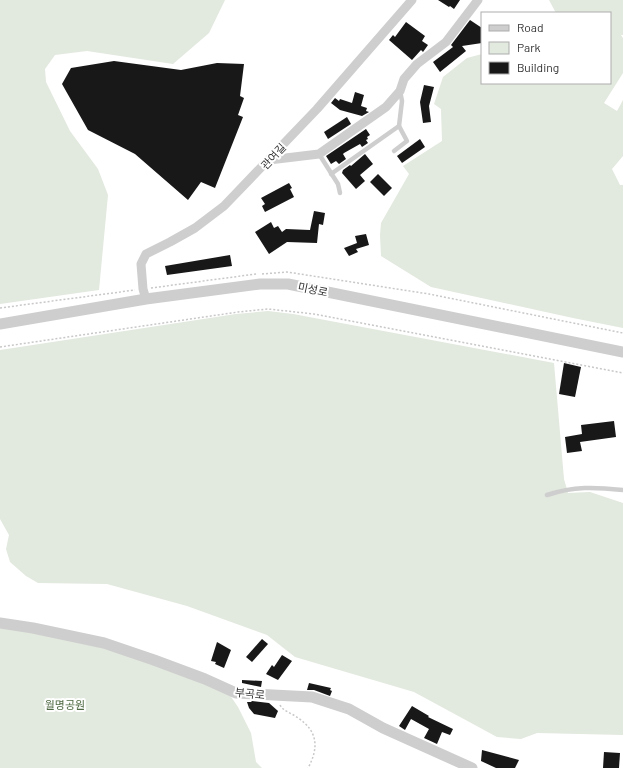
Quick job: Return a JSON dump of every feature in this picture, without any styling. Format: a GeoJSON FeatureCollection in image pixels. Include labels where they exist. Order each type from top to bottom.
{"type":"FeatureCollection","features":[{"type":"Feature","properties":{"kind":"street","name":"관여길"},"geometry":{"type":"LineString","coordinates":[[146,299],[143,289],[141,264],[146,254],[195,228],[224,206],[317,109],[412,0]]}},
{"type":"Feature","properties":{"kind":"street"},"geometry":{"type":"LineString","coordinates":[[269,160],[319,154],[386,107],[400,91],[404,79],[417,64],[446,42],[478,0]]}},
{"type":"Feature","properties":{"kind":"street","name":"미성로"},"geometry":{"type":"LineString","coordinates":[[0,324],[146,299],[260,284],[288,284],[623,352]]}},
{"type":"Feature","properties":{"kind":"street","name":"부곡로"},"geometry":{"type":"LineString","coordinates":[[0,623],[33,628],[104,643],[205,679],[236,693],[312,697],[349,709],[383,728],[472,768]]}},
{"type":"Feature","properties":{"kind":"lane"},"geometry":{"type":"LineString","coordinates":[[394,151],[407,141],[399,126],[402,101],[400,91]]}},
{"type":"Feature","properties":{"kind":"lane"},"geometry":{"type":"LineString","coordinates":[[331,174],[399,126]]}},
{"type":"Feature","properties":{"kind":"lane"},"geometry":{"type":"LineString","coordinates":[[319,154],[338,184],[340,193]]}},
{"type":"Feature","properties":{"kind":"lane"},"geometry":{"type":"LineString","coordinates":[[547,495],[575,488],[623,490]]}},
{"type":"Feature","properties":{"kind":"path"},"geometry":{"type":"LineString","coordinates":[[0,347],[238,312],[268,309],[321,316],[623,373]]}},
{"type":"Feature","properties":{"kind":"path"},"geometry":{"type":"LineString","coordinates":[[275,695],[282,709],[298,718],[309,727],[315,738],[315,750],[308,768]]}},
{"type":"Feature","properties":{"kind":"green space"},"geometry":{"type":"Polygon","coordinates":[[[0,0],[225,0],[209,33],[173,64],[87,51],[55,55],[45,69],[46,82],[70,131],[98,169],[108,195],[99,290],[0,304],[0,0]]]}},
{"type":"Feature","properties":{"kind":"green space"},"geometry":{"type":"Polygon","coordinates":[[[549,0],[623,0],[623,35],[621,35],[623,38],[623,73],[604,103],[617,111],[623,100],[623,156],[612,169],[620,185],[623,185],[623,328],[431,287],[381,256],[381,223],[409,174],[403,166],[442,141],[441,109],[434,104],[443,77],[467,58],[481,54],[481,84],[611,84],[611,12],[555,12],[549,0]]]}},
{"type":"Feature","properties":{"kind":"green space"},"geometry":{"type":"Polygon","coordinates":[[[268,311],[293,314],[554,363],[564,479],[568,493],[590,492],[623,503],[623,735],[537,733],[521,739],[497,737],[414,692],[295,657],[267,635],[187,606],[107,584],[38,583],[26,576],[10,562],[6,549],[9,535],[0,519],[0,350],[236,314],[268,311]]]}},
{"type":"Feature","properties":{"kind":"green space","name":"월명공원"},"geometry":{"type":"Polygon","coordinates":[[[0,625],[116,651],[227,691],[238,707],[251,733],[256,762],[262,768],[0,768],[0,625]]]}},
{"type":"Feature","properties":{"kind":"building"},"geometry":{"type":"Polygon","coordinates":[[[438,0],[460,0],[454,9],[438,0]]]}},
{"type":"Feature","properties":{"kind":"building"},"geometry":{"type":"Polygon","coordinates":[[[470,20],[481,27],[481,43],[462,46],[466,51],[440,72],[433,62],[453,47],[451,45],[470,20]]]}},
{"type":"Feature","properties":{"kind":"building"},"geometry":{"type":"Polygon","coordinates":[[[406,22],[425,36],[422,41],[428,45],[423,52],[421,50],[412,60],[389,40],[393,35],[395,37],[406,22]]]}},
{"type":"Feature","properties":{"kind":"building"},"geometry":{"type":"Polygon","coordinates":[[[114,61],[181,70],[217,63],[244,64],[240,96],[244,98],[238,115],[243,117],[215,188],[201,182],[188,200],[135,154],[88,130],[62,84],[71,68],[114,61]]]}},
{"type":"Feature","properties":{"kind":"building"},"geometry":{"type":"Polygon","coordinates":[[[424,85],[434,87],[429,106],[431,122],[423,123],[420,102],[424,85]]]}},
{"type":"Feature","properties":{"kind":"building"},"geometry":{"type":"Polygon","coordinates":[[[355,92],[364,95],[361,106],[367,108],[366,111],[369,112],[362,116],[340,110],[331,103],[335,98],[339,101],[340,99],[352,103],[355,92]]]}},
{"type":"Feature","properties":{"kind":"building"},"geometry":{"type":"Polygon","coordinates":[[[347,117],[351,124],[328,139],[324,132],[347,117]]]}},
{"type":"Feature","properties":{"kind":"building"},"geometry":{"type":"Polygon","coordinates":[[[366,129],[370,135],[366,140],[368,143],[362,147],[360,144],[344,153],[343,154],[346,159],[339,164],[336,161],[331,164],[326,156],[366,129]]]}},
{"type":"Feature","properties":{"kind":"building"},"geometry":{"type":"Polygon","coordinates":[[[420,139],[425,147],[402,163],[397,156],[420,139]]]}},
{"type":"Feature","properties":{"kind":"building"},"geometry":{"type":"Polygon","coordinates":[[[365,154],[373,164],[360,175],[365,181],[356,189],[342,173],[343,170],[350,165],[351,166],[365,154]]]}},
{"type":"Feature","properties":{"kind":"building"},"geometry":{"type":"Polygon","coordinates":[[[378,174],[392,188],[384,196],[370,182],[378,174]]]}},
{"type":"Feature","properties":{"kind":"building"},"geometry":{"type":"Polygon","coordinates":[[[289,183],[294,197],[265,212],[262,206],[265,204],[261,198],[289,183]]]}},
{"type":"Feature","properties":{"kind":"building"},"geometry":{"type":"Polygon","coordinates":[[[314,211],[325,213],[323,225],[319,224],[317,243],[287,242],[269,254],[255,232],[271,222],[274,228],[278,226],[282,232],[286,229],[310,230],[314,211]]]}},
{"type":"Feature","properties":{"kind":"building"},"geometry":{"type":"Polygon","coordinates":[[[366,234],[369,245],[356,249],[358,252],[349,256],[344,248],[357,243],[355,236],[366,234]]]}},
{"type":"Feature","properties":{"kind":"building"},"geometry":{"type":"Polygon","coordinates":[[[230,255],[232,266],[167,275],[165,266],[230,255]]]}},
{"type":"Feature","properties":{"kind":"building"},"geometry":{"type":"Polygon","coordinates":[[[564,363],[581,367],[575,397],[559,394],[564,363]]]}},
{"type":"Feature","properties":{"kind":"building"},"geometry":{"type":"Polygon","coordinates":[[[614,421],[616,437],[580,442],[582,451],[567,453],[565,437],[582,434],[581,425],[614,421]]]}},
{"type":"Feature","properties":{"kind":"building"},"geometry":{"type":"Polygon","coordinates":[[[262,639],[268,644],[252,662],[246,657],[262,639]]]}},
{"type":"Feature","properties":{"kind":"building"},"geometry":{"type":"Polygon","coordinates":[[[217,642],[231,650],[224,668],[215,664],[216,662],[211,661],[217,642]]]}},
{"type":"Feature","properties":{"kind":"building"},"geometry":{"type":"Polygon","coordinates":[[[282,655],[292,661],[278,680],[266,674],[272,665],[274,667],[282,655]]]}},
{"type":"Feature","properties":{"kind":"building"},"geometry":{"type":"Polygon","coordinates":[[[242,680],[262,681],[261,687],[242,683],[242,680]]]}},
{"type":"Feature","properties":{"kind":"building"},"geometry":{"type":"Polygon","coordinates":[[[309,683],[331,688],[330,690],[332,691],[330,696],[314,690],[307,690],[309,683]]]}},
{"type":"Feature","properties":{"kind":"building"},"geometry":{"type":"Polygon","coordinates":[[[252,701],[269,703],[278,711],[275,718],[254,714],[249,708],[247,702],[252,701]]]}},
{"type":"Feature","properties":{"kind":"building"},"geometry":{"type":"Polygon","coordinates":[[[412,706],[429,716],[428,717],[453,729],[450,735],[442,732],[437,744],[424,738],[429,729],[411,719],[405,730],[399,726],[412,706]]]}},
{"type":"Feature","properties":{"kind":"building"},"geometry":{"type":"Polygon","coordinates":[[[482,750],[519,760],[515,768],[496,768],[481,761],[482,750]]]}},
{"type":"Feature","properties":{"kind":"building"},"geometry":{"type":"Polygon","coordinates":[[[604,752],[620,753],[619,768],[603,768],[604,752]]]}}]}
